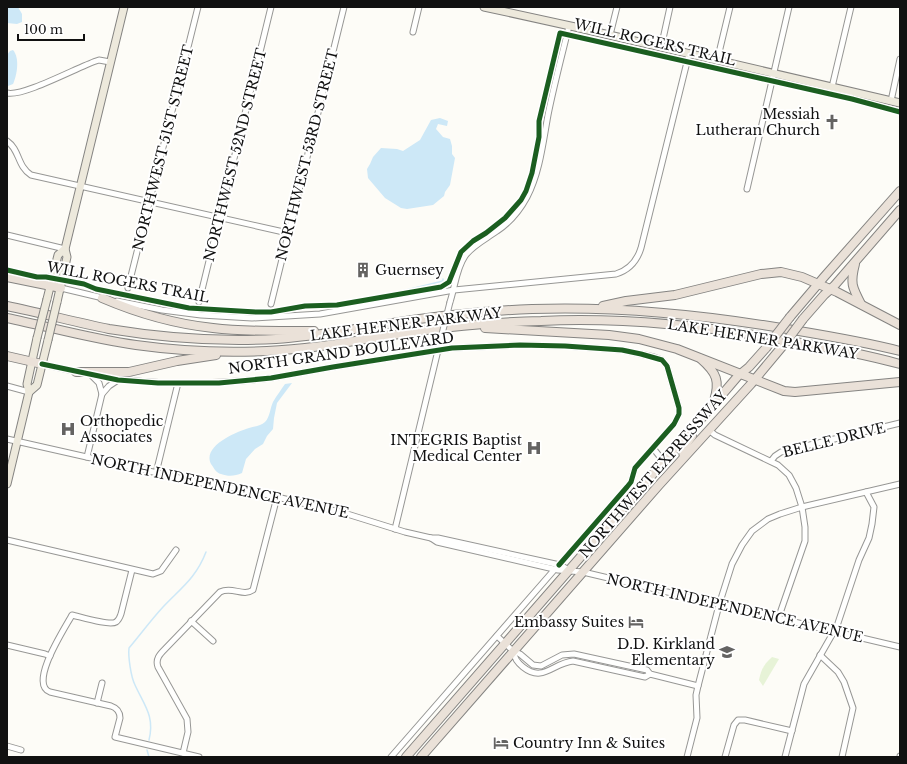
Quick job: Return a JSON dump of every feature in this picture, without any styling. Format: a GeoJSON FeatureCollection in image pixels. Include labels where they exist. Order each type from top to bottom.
{"type":"FeatureCollection","features":[{"type":"Feature","properties":{"kind":"highway","name":"NORTHWEST EXPRESSWAY"},"geometry":{"type":"LineString","coordinates":[[406,757],[714,404],[766,348],[790,317],[900,191]]}},
{"type":"Feature","properties":{"kind":"highway","name":"NORTHWEST EXPRESSWAY"},"geometry":{"type":"LineString","coordinates":[[421,757],[658,485],[754,379],[803,319],[856,262],[900,210]]}},
{"type":"Feature","properties":{"kind":"highway"},"geometry":{"type":"LineString","coordinates":[[856,262],[852,281],[854,292],[861,304]]}},
{"type":"Feature","properties":{"kind":"highway"},"geometry":{"type":"LineString","coordinates":[[591,309],[626,301],[657,298],[692,292],[770,272],[790,273],[831,289],[900,325]]}},
{"type":"Feature","properties":{"kind":"highway"},"geometry":{"type":"LineString","coordinates":[[7,277],[61,288]]}},
{"type":"Feature","properties":{"kind":"highway"},"geometry":{"type":"LineString","coordinates":[[102,298],[165,319],[213,328],[345,331]]}},
{"type":"Feature","properties":{"kind":"highway","name":"LAKE HEFNER PARKWAY"},"geometry":{"type":"LineString","coordinates":[[7,306],[107,328],[184,338],[257,340],[310,336],[469,313],[531,309],[646,311],[699,315],[734,320],[839,338],[900,351]]}},
{"type":"Feature","properties":{"kind":"highway","name":"LAKE HEFNER PARKWAY"},"geometry":{"type":"LineString","coordinates":[[7,318],[100,339],[135,345],[194,351],[239,352],[320,347],[456,326],[558,320],[657,323],[764,336],[841,350],[900,364]]}},
{"type":"Feature","properties":{"kind":"highway"},"geometry":{"type":"LineString","coordinates":[[456,326],[609,335],[653,342],[677,349],[700,359],[708,360],[775,388],[795,392],[900,382]]}},
{"type":"Feature","properties":{"kind":"highway"},"geometry":{"type":"LineString","coordinates":[[76,372],[129,372],[177,361],[239,352]]}},
{"type":"Feature","properties":{"kind":"highway"},"geometry":{"type":"LineString","coordinates":[[7,356],[42,364]]}},
{"type":"Feature","properties":{"kind":"highway"},"geometry":{"type":"LineString","coordinates":[[700,359],[712,370],[717,380],[717,392],[714,404]]}},
{"type":"Feature","properties":{"kind":"highway"},"geometry":{"type":"LineString","coordinates":[[684,456],[682,452],[683,449],[705,415]]}},
{"type":"Feature","properties":{"kind":"highway"},"geometry":{"type":"LineString","coordinates":[[658,485],[665,468],[664,462]]}},
{"type":"Feature","properties":{"kind":"main road"},"geometry":{"type":"LineString","coordinates":[[29,392],[37,385],[61,288],[67,257],[65,249],[124,7]]}},
{"type":"Feature","properties":{"kind":"main road"},"geometry":{"type":"LineString","coordinates":[[484,7],[900,103]]}},
{"type":"Feature","properties":{"kind":"main road"},"geometry":{"type":"LineString","coordinates":[[7,484],[29,392],[27,384],[31,362],[58,255],[65,249]]}},
{"type":"Feature","properties":{"kind":"street","name":"NORTHWEST 51ST STREET"},"geometry":{"type":"LineString","coordinates":[[128,288],[198,7]]}},
{"type":"Feature","properties":{"kind":"street","name":"NORTHWEST 52ND STREET"},"geometry":{"type":"LineString","coordinates":[[199,302],[271,7]]}},
{"type":"Feature","properties":{"kind":"street","name":"NORTHWEST 53RD STREET"},"geometry":{"type":"LineString","coordinates":[[271,304],[344,7]]}},
{"type":"Feature","properties":{"kind":"street"},"geometry":{"type":"LineString","coordinates":[[413,32],[419,7]]}},
{"type":"Feature","properties":{"kind":"street"},"geometry":{"type":"LineString","coordinates":[[610,36],[617,7]]}},
{"type":"Feature","properties":{"kind":"street"},"geometry":{"type":"LineString","coordinates":[[661,48],[670,7]]}},
{"type":"Feature","properties":{"kind":"street"},"geometry":{"type":"LineString","coordinates":[[717,61],[730,7]]}},
{"type":"Feature","properties":{"kind":"street"},"geometry":{"type":"LineString","coordinates":[[747,189],[789,7]]}},
{"type":"Feature","properties":{"kind":"street"},"geometry":{"type":"LineString","coordinates":[[832,87],[850,7]]}},
{"type":"Feature","properties":{"kind":"street"},"geometry":{"type":"LineString","coordinates":[[395,529],[459,268],[466,255],[476,245],[498,230],[513,216],[532,187],[538,168],[569,26]]}},
{"type":"Feature","properties":{"kind":"street"},"geometry":{"type":"LineString","coordinates":[[61,288],[162,310],[202,315],[252,318],[320,314],[454,290],[616,274],[626,270],[636,260],[641,248],[689,54]]}},
{"type":"Feature","properties":{"kind":"street"},"geometry":{"type":"LineString","coordinates":[[891,101],[900,59]]}},
{"type":"Feature","properties":{"kind":"street"},"geometry":{"type":"LineString","coordinates":[[7,93],[26,90],[62,77],[99,60],[110,62]]}},
{"type":"Feature","properties":{"kind":"street"},"geometry":{"type":"LineString","coordinates":[[7,141],[14,148],[22,167],[31,176],[288,233]]}},
{"type":"Feature","properties":{"kind":"street"},"geometry":{"type":"LineString","coordinates":[[7,235],[65,249]]}},
{"type":"Feature","properties":{"kind":"street","name":"NORTH GRAND BOULEVARD"},"geometry":{"type":"LineString","coordinates":[[42,364],[118,380],[178,383],[219,383],[270,378],[439,350],[520,345],[587,347],[622,350],[654,357],[662,360],[667,366],[679,408],[679,414],[674,424],[653,448]]}},
{"type":"Feature","properties":{"kind":"street"},"geometry":{"type":"LineString","coordinates":[[90,374],[96,378],[102,394]]}},
{"type":"Feature","properties":{"kind":"street"},"geometry":{"type":"LineString","coordinates":[[87,457],[102,394],[109,386],[118,380]]}},
{"type":"Feature","properties":{"kind":"street"},"geometry":{"type":"LineString","coordinates":[[156,473],[178,383]]}},
{"type":"Feature","properties":{"kind":"street"},"geometry":{"type":"LineString","coordinates":[[7,386],[29,392]]}},
{"type":"Feature","properties":{"kind":"street","name":"BELLE DRIVE"},"geometry":{"type":"LineString","coordinates":[[771,461],[781,452],[900,423]]}},
{"type":"Feature","properties":{"kind":"street"},"geometry":{"type":"LineString","coordinates":[[709,430],[715,435],[771,461],[789,475],[796,488],[802,507],[805,527],[805,541],[778,619]]}},
{"type":"Feature","properties":{"kind":"street","name":"NORTH INDEPENDENCE AVENUE"},"geometry":{"type":"LineString","coordinates":[[7,439],[215,486],[241,489],[277,497],[344,513],[395,529],[431,538],[436,542],[583,572],[900,647]]}},
{"type":"Feature","properties":{"kind":"street"},"geometry":{"type":"LineString","coordinates":[[653,448],[664,462]]}},
{"type":"Feature","properties":{"kind":"street","name":"NORTHWEST EXPRESSWAY"},"geometry":{"type":"LineString","coordinates":[[391,757],[627,488],[631,482],[635,468],[653,448]]}},
{"type":"Feature","properties":{"kind":"street"},"geometry":{"type":"LineString","coordinates":[[687,757],[697,718],[696,696],[698,686],[719,605],[732,564],[742,545],[752,531],[768,519],[802,507],[900,484]]}},
{"type":"Feature","properties":{"kind":"street"},"geometry":{"type":"LineString","coordinates":[[785,757],[804,684],[837,626],[859,560],[869,538],[874,507],[866,492]]}},
{"type":"Feature","properties":{"kind":"street"},"geometry":{"type":"LineString","coordinates":[[183,753],[188,732],[187,719],[157,664],[160,654],[220,592],[224,590],[231,590],[247,593],[253,590],[277,497]]}},
{"type":"Feature","properties":{"kind":"street"},"geometry":{"type":"LineString","coordinates":[[7,540],[148,573],[158,573],[161,571],[176,550]]}},
{"type":"Feature","properties":{"kind":"street"},"geometry":{"type":"LineString","coordinates":[[132,570],[120,614],[115,623],[109,624],[72,615],[50,656],[42,681],[44,688],[50,692],[114,707],[119,712],[120,718],[115,737],[199,757]]}},
{"type":"Feature","properties":{"kind":"street"},"geometry":{"type":"LineString","coordinates":[[191,621],[213,642]]}},
{"type":"Feature","properties":{"kind":"street"},"geometry":{"type":"LineString","coordinates":[[497,636],[513,651],[520,654],[533,665],[541,666],[562,655],[570,654],[589,656],[647,670],[650,674],[698,686]]}},
{"type":"Feature","properties":{"kind":"street"},"geometry":{"type":"LineString","coordinates":[[7,645],[50,656]]}},
{"type":"Feature","properties":{"kind":"street"},"geometry":{"type":"LineString","coordinates":[[513,651],[515,660],[529,672],[542,674],[562,662],[573,661],[645,677],[650,674]]}},
{"type":"Feature","properties":{"kind":"street"},"geometry":{"type":"LineString","coordinates":[[569,661],[570,654]]}},
{"type":"Feature","properties":{"kind":"street"},"geometry":{"type":"LineString","coordinates":[[820,656],[838,672],[844,682],[853,708],[842,757]]}},
{"type":"Feature","properties":{"kind":"street"},"geometry":{"type":"LineString","coordinates":[[547,662],[550,670]]}},
{"type":"Feature","properties":{"kind":"street"},"geometry":{"type":"LineString","coordinates":[[97,703],[102,683]]}},
{"type":"Feature","properties":{"kind":"street"},"geometry":{"type":"LineString","coordinates":[[726,757],[734,725],[738,720],[792,731]]}},
{"type":"Feature","properties":{"kind":"street"},"geometry":{"type":"LineString","coordinates":[[7,746],[22,750]]}},
{"type":"Feature","properties":{"kind":"green space"},"geometry":{"type":"Polygon","coordinates":[[[772,657],[779,659],[763,686],[759,680],[761,673],[763,667],[772,657]]]}},
{"type":"Feature","properties":{"kind":"water"},"geometry":{"type":"Polygon","coordinates":[[[7,7],[18,7],[22,14],[22,22],[17,24],[7,23],[7,7]]]}},
{"type":"Feature","properties":{"kind":"water"},"geometry":{"type":"Polygon","coordinates":[[[13,50],[17,57],[17,71],[13,84],[8,86],[7,55],[13,50]]]}},
{"type":"Feature","properties":{"kind":"water"},"geometry":{"type":"Polygon","coordinates":[[[440,118],[448,121],[447,126],[438,124],[436,129],[443,137],[450,139],[452,154],[455,158],[450,185],[444,196],[433,205],[407,209],[401,208],[385,198],[368,178],[367,169],[373,157],[381,148],[403,151],[420,140],[431,120],[440,118]]]}},
{"type":"Feature","properties":{"kind":"water"},"geometry":{"type":"Polygon","coordinates":[[[292,383],[277,403],[273,429],[263,444],[255,449],[246,459],[242,473],[229,476],[218,473],[211,464],[211,451],[229,436],[260,425],[267,420],[273,402],[285,384],[292,383]]]}},
{"type":"Feature","properties":{"kind":"waterway"},"geometry":{"type":"LineString","coordinates":[[402,291],[443,281],[443,279]]}},
{"type":"Feature","properties":{"kind":"waterway"},"geometry":{"type":"LineString","coordinates":[[149,740],[151,724],[150,717],[132,677],[129,662],[129,648],[159,612],[193,576],[206,552]]}},
{"type":"Feature","properties":{"kind":"waterway"},"geometry":{"type":"LineString","coordinates":[[147,750],[149,757]]}},
{"type":"Feature","properties":{"kind":"cycle path","name":"WILL ROGERS TRAIL"},"geometry":{"type":"LineString","coordinates":[[7,270],[37,277],[46,277],[84,284],[96,289],[189,308],[256,312],[271,312],[305,306],[337,305],[441,287],[449,282],[461,252],[473,241],[505,218],[521,200],[526,191],[532,173],[539,137],[539,121],[560,33],[852,99],[900,112]]}},
{"type":"Feature","properties":{"kind":"cycle path"},"geometry":{"type":"LineString","coordinates":[[42,364],[118,380],[158,383],[219,383],[271,378],[452,348],[520,345],[565,346],[622,350],[662,360],[667,366],[679,408],[679,414],[674,424],[635,468],[631,482],[627,487],[559,565]]}},
{"type":"Feature","properties":{"kind":"place","name":"Messiah Lutheran Church"},"geometry":{"type":"Point","coordinates":[832,122]}},
{"type":"Feature","properties":{"kind":"place","name":"Guernsey"},"geometry":{"type":"Point","coordinates":[363,270]}},
{"type":"Feature","properties":{"kind":"place","name":"Orthopedic Associates"},"geometry":{"type":"Point","coordinates":[68,429]}},
{"type":"Feature","properties":{"kind":"place","name":"INTEGRIS Baptist Medical Center"},"geometry":{"type":"Point","coordinates":[534,448]}},
{"type":"Feature","properties":{"kind":"place","name":"Embassy Suites"},"geometry":{"type":"Point","coordinates":[636,622]}},
{"type":"Feature","properties":{"kind":"place","name":"D.D. Kirkland Elementary"},"geometry":{"type":"Point","coordinates":[727,652]}},
{"type":"Feature","properties":{"kind":"place","name":"Country Inn & Suites"},"geometry":{"type":"Point","coordinates":[501,743]}}]}
